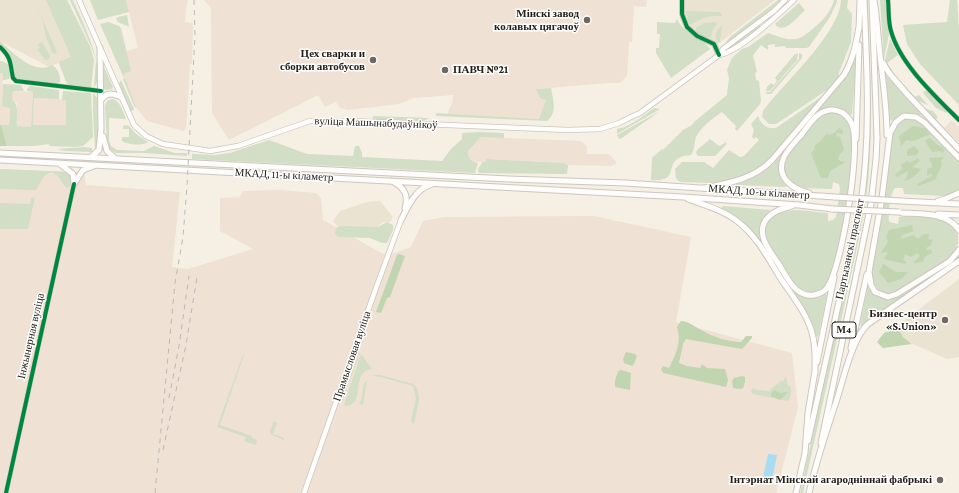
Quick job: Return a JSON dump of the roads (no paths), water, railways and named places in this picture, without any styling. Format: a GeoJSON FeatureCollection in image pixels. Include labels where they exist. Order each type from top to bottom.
{"type":"FeatureCollection","features":[{"type":"Feature","properties":{"kind":"main road","name":"вуліца Машынабудаўнікоў"},"geometry":{"type":"LineString","coordinates":[[79,0],[121,97],[134,125],[138,130],[154,141],[162,144],[179,148],[210,151],[228,149],[310,121],[351,121],[544,130],[588,130],[609,126],[640,113],[719,55],[723,49],[774,11],[785,0]]}},
{"type":"Feature","properties":{"kind":"main road","name":"вуліца Машынабудаўнікоў"},"geometry":{"type":"LineString","coordinates":[[719,55],[727,54],[770,23],[794,0]]}},
{"type":"Feature","properties":{"kind":"main road"},"geometry":{"type":"LineString","coordinates":[[805,453],[808,413],[847,218],[855,153],[860,0]]}},
{"type":"Feature","properties":{"kind":"main road","name":"Партызанскі праспект"},"geometry":{"type":"LineString","coordinates":[[796,493],[861,203],[866,161],[868,115],[864,0]]}},
{"type":"Feature","properties":{"kind":"main road"},"geometry":{"type":"LineString","coordinates":[[873,0],[878,20],[880,53],[887,110],[888,148]]}},
{"type":"Feature","properties":{"kind":"main road","name":"Партызанскі праспект"},"geometry":{"type":"LineString","coordinates":[[809,493],[818,457],[871,204],[874,181],[877,138],[873,0]]}},
{"type":"Feature","properties":{"kind":"main road"},"geometry":{"type":"LineString","coordinates":[[699,189],[747,177],[760,171],[772,160],[844,75],[854,54],[859,27]]}},
{"type":"Feature","properties":{"kind":"main road"},"geometry":{"type":"LineString","coordinates":[[91,157],[99,150],[101,129],[100,48]]}},
{"type":"Feature","properties":{"kind":"main road"},"geometry":{"type":"LineString","coordinates":[[880,53],[882,61],[889,73],[959,149]]}},
{"type":"Feature","properties":{"kind":"main road"},"geometry":{"type":"LineString","coordinates":[[101,100],[109,93],[113,93],[121,97]]}},
{"type":"Feature","properties":{"kind":"main road"},"geometry":{"type":"LineString","coordinates":[[820,196],[793,187],[785,179],[781,170],[784,156],[813,121],[821,113],[828,110],[837,110],[844,114],[848,119],[854,129],[855,153]]}},
{"type":"Feature","properties":{"kind":"main road"},"geometry":{"type":"LineString","coordinates":[[959,158],[925,123],[918,118],[904,116],[896,122],[890,133],[882,198],[869,268],[870,281],[873,289],[876,292],[888,296],[906,290],[950,261],[959,250]]}},
{"type":"Feature","properties":{"kind":"main road"},"geometry":{"type":"LineString","coordinates":[[101,129],[107,151],[116,159]]}},
{"type":"Feature","properties":{"kind":"main road","name":"МКАД, 11-ы кіламетр"},"geometry":{"type":"LineString","coordinates":[[3,152],[560,182]]}},
{"type":"Feature","properties":{"kind":"main road","name":"МКАД, 11-ы кіламетр"},"geometry":{"type":"LineString","coordinates":[[0,160],[560,190]]}},
{"type":"Feature","properties":{"kind":"main road"},"geometry":{"type":"LineString","coordinates":[[59,163],[74,174],[74,184]]}},
{"type":"Feature","properties":{"kind":"main road"},"geometry":{"type":"LineString","coordinates":[[74,184],[83,170],[96,165]]}},
{"type":"Feature","properties":{"kind":"main road"},"geometry":{"type":"LineString","coordinates":[[389,180],[402,187],[406,194],[407,203],[401,220]]}},
{"type":"Feature","properties":{"kind":"main road","name":"МКАД, 10-ы кіламетр"},"geometry":{"type":"LineString","coordinates":[[560,182],[625,183],[699,189],[959,204]]}},
{"type":"Feature","properties":{"kind":"main road"},"geometry":{"type":"LineString","coordinates":[[401,220],[417,193],[427,186],[437,183]]}},
{"type":"Feature","properties":{"kind":"main road","name":"МКАД, 10-ы кіламетр"},"geometry":{"type":"LineString","coordinates":[[560,190],[959,215]]}},
{"type":"Feature","properties":{"kind":"main road"},"geometry":{"type":"LineString","coordinates":[[927,202],[945,200],[959,193]]}},
{"type":"Feature","properties":{"kind":"main road"},"geometry":{"type":"LineString","coordinates":[[683,197],[727,214],[744,227],[759,245],[800,307],[809,325],[815,344],[815,374]]}},
{"type":"Feature","properties":{"kind":"main road"},"geometry":{"type":"LineString","coordinates":[[798,205],[772,212],[766,219],[764,225],[764,240],[782,270],[796,289],[804,294],[814,295],[827,288],[837,264]]}},
{"type":"Feature","properties":{"kind":"main road"},"geometry":{"type":"LineString","coordinates":[[900,212],[945,218],[952,222],[959,230]]}},
{"type":"Feature","properties":{"kind":"main road","name":"Прамысловая вуліца"},"geometry":{"type":"LineString","coordinates":[[304,493],[401,220]]}},
{"type":"Feature","properties":{"kind":"main road"},"geometry":{"type":"LineString","coordinates":[[850,359],[853,338],[873,246]]}},
{"type":"Feature","properties":{"kind":"main road"},"geometry":{"type":"LineString","coordinates":[[818,457],[850,359],[860,334],[868,324],[959,261]]}},
{"type":"Feature","properties":{"kind":"street"},"geometry":{"type":"LineString","coordinates":[[682,0],[682,14],[685,24],[693,34],[706,40],[719,55]]}},
{"type":"Feature","properties":{"kind":"street"},"geometry":{"type":"LineString","coordinates":[[888,0],[891,31],[903,57],[910,68],[959,120]]}},
{"type":"Feature","properties":{"kind":"street"},"geometry":{"type":"LineString","coordinates":[[0,47],[11,61],[13,78],[16,81],[101,91]]}},
{"type":"Feature","properties":{"kind":"street","name":"Інжынерная вуліца"},"geometry":{"type":"LineString","coordinates":[[6,493],[74,184]]}},
{"type":"Feature","properties":{"kind":"water"},"geometry":{"type":"Polygon","coordinates":[[[768,454],[777,455],[772,480],[763,478],[768,454]]]}},
{"type":"Feature","properties":{"kind":"railway"},"geometry":{"type":"LineString","coordinates":[[155,493],[175,283],[183,237],[195,35],[194,0]]}},
{"type":"Feature","properties":{"kind":"railway"},"geometry":{"type":"LineString","coordinates":[[169,398],[179,346],[189,276]]}},
{"type":"Feature","properties":{"kind":"railway"},"geometry":{"type":"LineString","coordinates":[[163,450],[186,345],[197,277]]}},
{"type":"Feature","properties":{"kind":"place","name":"Мінскі завод колавых цягачоў"},"geometry":{"type":"Point","coordinates":[587,20]}},
{"type":"Feature","properties":{"kind":"place","name":"Цех сварки и сборки автобусов"},"geometry":{"type":"Point","coordinates":[373,60]}},
{"type":"Feature","properties":{"kind":"place","name":"ПАВЧ №21"},"geometry":{"type":"Point","coordinates":[445,70]}},
{"type":"Feature","properties":{"kind":"place","name":"Бизнес-центр «S.Union»"},"geometry":{"type":"Point","coordinates":[945,320]}},
{"type":"Feature","properties":{"kind":"place","name":"Інтэрнат Мінскай агародніннай фабрыкі"},"geometry":{"type":"Point","coordinates":[940,480]}}]}
